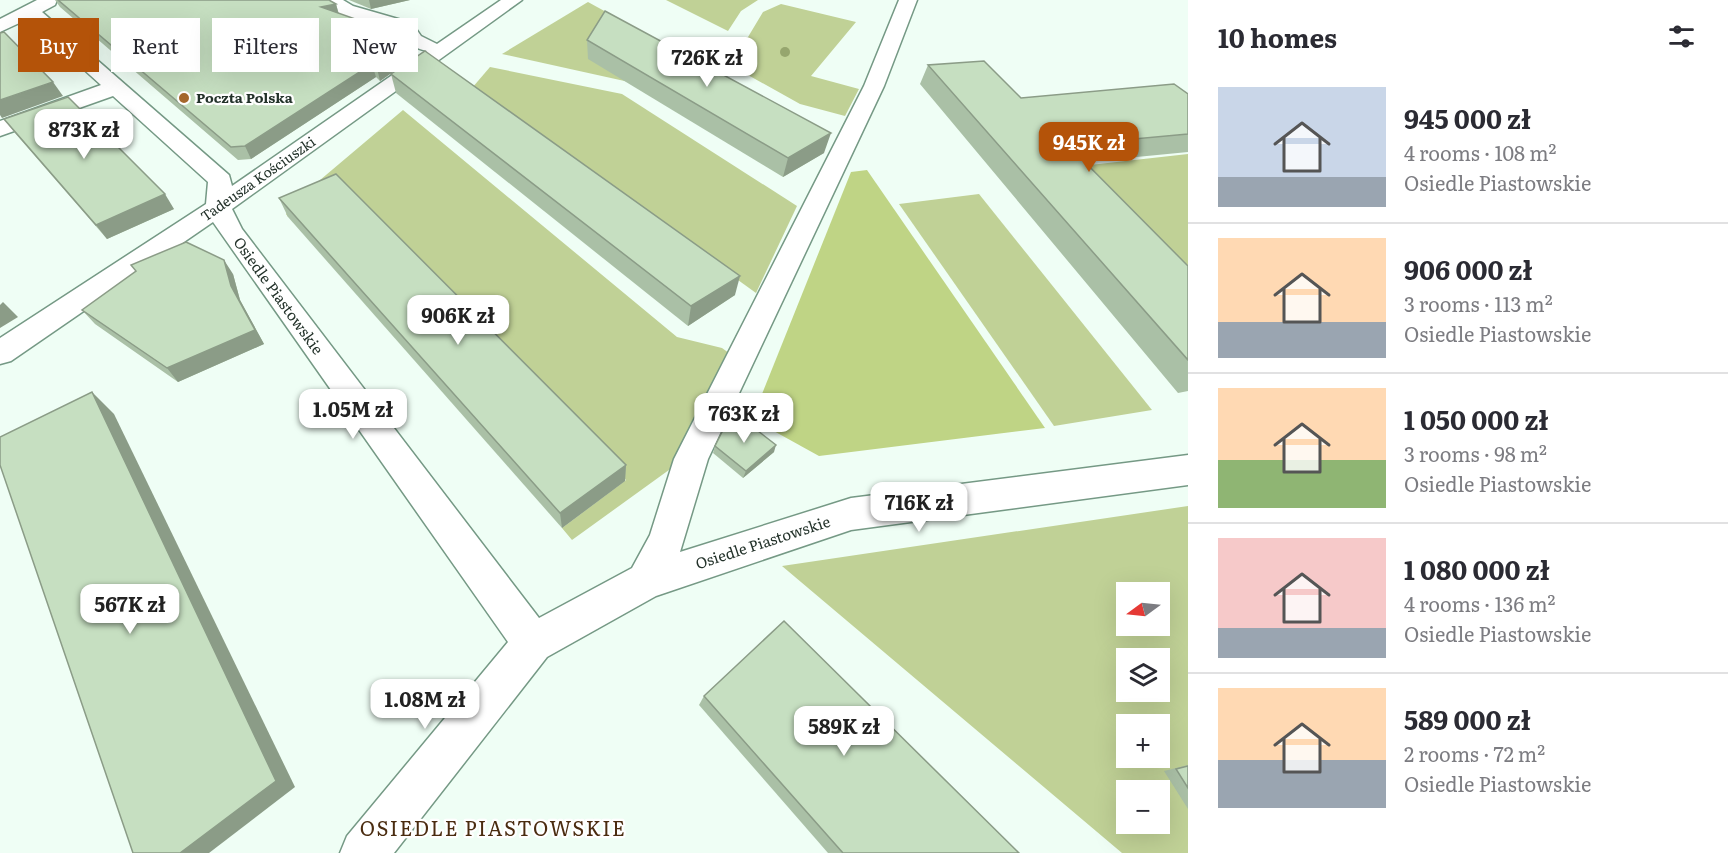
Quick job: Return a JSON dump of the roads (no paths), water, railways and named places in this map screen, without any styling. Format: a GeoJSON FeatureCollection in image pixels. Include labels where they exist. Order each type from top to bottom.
{"type":"FeatureCollection","features":[{"type":"Feature","properties":{"kind":"street"},"geometry":{"type":"LineString","coordinates":[[0,26],[51,0]]}},
{"type":"Feature","properties":{"kind":"street"},"geometry":{"type":"LineString","coordinates":[[330,0],[347,10],[405,27],[414,40],[429,46]]}},
{"type":"Feature","properties":{"kind":"street","name":"Tadeusza Kościuszki"},"geometry":{"type":"LineString","coordinates":[[0,353],[218,207],[513,0]]}},
{"type":"Feature","properties":{"kind":"street"},"geometry":{"type":"LineString","coordinates":[[646,581],[667,540],[691,459],[874,86],[908,0]]}},
{"type":"Feature","properties":{"kind":"street"},"geometry":{"type":"LineString","coordinates":[[30,11],[220,180],[218,207]]}},
{"type":"Feature","properties":{"kind":"street"},"geometry":{"type":"LineString","coordinates":[[0,129],[117,87]]}},
{"type":"Feature","properties":{"kind":"street","name":"Osiedle Piastowskie"},"geometry":{"type":"LineString","coordinates":[[218,207],[231,232],[533,644]]}},
{"type":"Feature","properties":{"kind":"street","name":"Osiedle Piastowskie"},"geometry":{"type":"LineString","coordinates":[[364,853],[533,644],[646,581],[851,514],[1188,470]]}},
{"type":"Feature","properties":{"kind":"place","name":"Poczta Polska"},"geometry":{"type":"Point","coordinates":[184,98]}},
{"type":"Feature","properties":{"kind":"district","name":"OSIEDLE PIASTOWSKIE"},"geometry":{"type":"Point","coordinates":[493,829]}}]}
